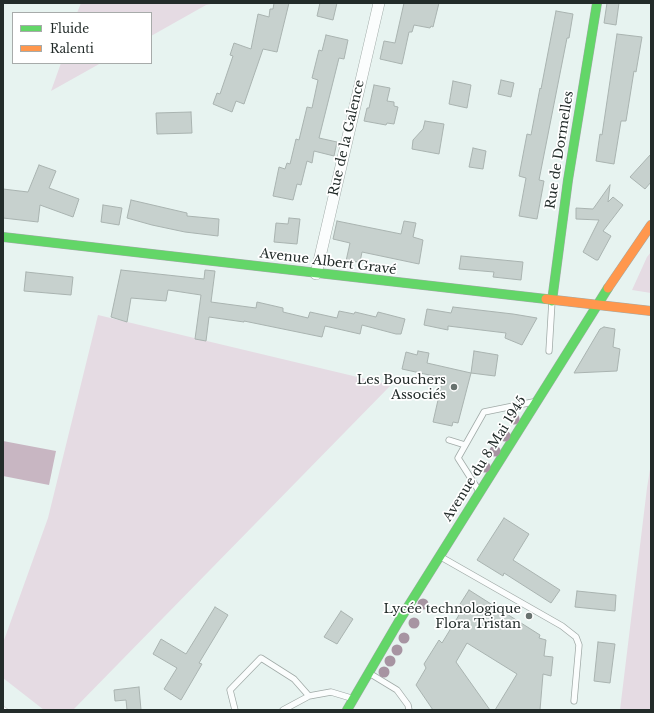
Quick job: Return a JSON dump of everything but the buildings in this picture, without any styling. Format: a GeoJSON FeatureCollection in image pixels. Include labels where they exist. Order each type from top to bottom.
{"type":"FeatureCollection","features":[{"type":"Feature","properties":{"kind":"street","name":"Rue de la Galence"},"geometry":{"type":"LineString","coordinates":[[316,274],[379,3]]}},
{"type":"Feature","properties":{"kind":"street","name":"Rue de Dormelles"},"geometry":{"type":"LineString","coordinates":[[552,301],[568,180],[597,3]]}},
{"type":"Feature","properties":{"kind":"street","name":"Avenue du 8 Mai 1945"},"geometry":{"type":"LineString","coordinates":[[347,710],[439,556],[597,305],[651,225]]}},
{"type":"Feature","properties":{"kind":"street","name":"Avenue Albert Gravé"},"geometry":{"type":"LineString","coordinates":[[3,237],[651,312]]}},
{"type":"Feature","properties":{"kind":"lane"},"geometry":{"type":"LineString","coordinates":[[549,351],[552,301]]}},
{"type":"Feature","properties":{"kind":"lane"},"geometry":{"type":"LineString","coordinates":[[480,492],[458,458],[484,412],[537,401]]}},
{"type":"Feature","properties":{"kind":"lane"},"geometry":{"type":"LineString","coordinates":[[449,440],[465,445]]}},
{"type":"Feature","properties":{"kind":"lane"},"geometry":{"type":"LineString","coordinates":[[439,556],[562,626],[576,637],[579,645],[574,701]]}},
{"type":"Feature","properties":{"kind":"lane"},"geometry":{"type":"LineString","coordinates":[[235,710],[230,690],[261,658],[294,679],[309,696]]}},
{"type":"Feature","properties":{"kind":"lane"},"geometry":{"type":"LineString","coordinates":[[369,673],[397,690],[408,705],[409,710]]}},
{"type":"Feature","properties":{"kind":"lane"},"geometry":{"type":"LineString","coordinates":[[284,710],[309,696],[331,692],[354,699]]}},
{"type":"Feature","properties":{"kind":"shaded area"},"geometry":{"type":"Polygon","coordinates":[[[81,3],[216,3],[206,5],[152,35],[152,12],[77,12],[81,3]]]}},
{"type":"Feature","properties":{"kind":"shaded area"},"geometry":{"type":"Polygon","coordinates":[[[61,64],[99,64],[51,91],[61,64]]]}},
{"type":"Feature","properties":{"kind":"shaded area"},"geometry":{"type":"Polygon","coordinates":[[[651,252],[651,293],[632,290],[647,257],[651,252]]]}},
{"type":"Feature","properties":{"kind":"shaded area"},"geometry":{"type":"Polygon","coordinates":[[[98,315],[391,385],[73,710],[44,710],[3,678],[3,643],[48,518],[98,315]]]}},
{"type":"Feature","properties":{"kind":"shaded area"},"geometry":{"type":"Polygon","coordinates":[[[3,441],[56,451],[49,485],[3,476],[3,441]]]}},
{"type":"Feature","properties":{"kind":"shaded area"},"geometry":{"type":"Polygon","coordinates":[[[651,463],[651,710],[620,710],[647,488],[651,463]]]}},
{"type":"Feature","properties":{"kind":"traffic: fast"},"geometry":{"type":"LineString","coordinates":[[552,301],[568,180],[597,3]]}},
{"type":"Feature","properties":{"kind":"traffic: fast"},"geometry":{"type":"LineString","coordinates":[[3,237],[546,299]]}},
{"type":"Feature","properties":{"kind":"traffic: fast"},"geometry":{"type":"LineString","coordinates":[[347,710],[399,621],[608,288]]}},
{"type":"Feature","properties":{"kind":"traffic: slow"},"geometry":{"type":"LineString","coordinates":[[608,288],[651,225]]}},
{"type":"Feature","properties":{"kind":"traffic: slow"},"geometry":{"type":"LineString","coordinates":[[546,299],[651,311]]}},
{"type":"Feature","properties":{"kind":"place","name":"Les Bouchers Associés"},"geometry":{"type":"Point","coordinates":[454,387]}},
{"type":"Feature","properties":{"kind":"place","name":"Lycée technologique Flora Tristan"},"geometry":{"type":"Point","coordinates":[529,616]}}]}
